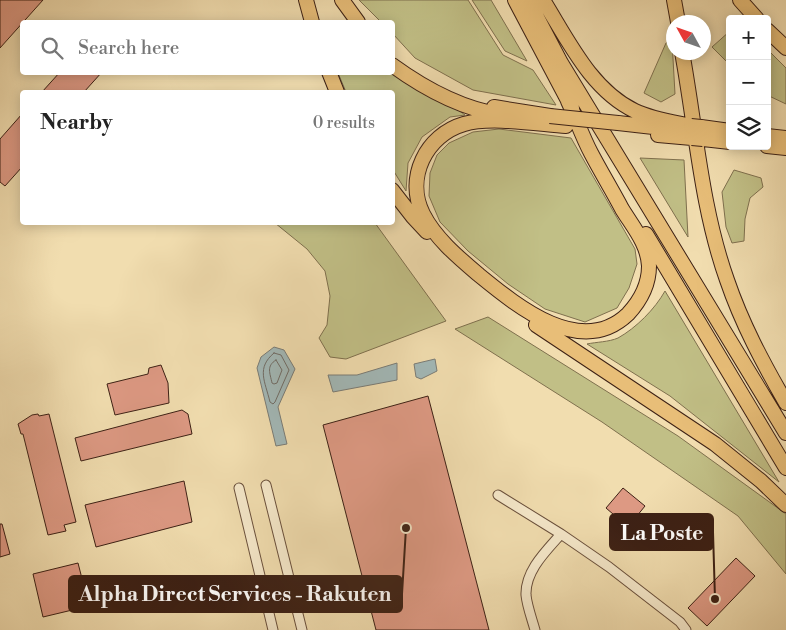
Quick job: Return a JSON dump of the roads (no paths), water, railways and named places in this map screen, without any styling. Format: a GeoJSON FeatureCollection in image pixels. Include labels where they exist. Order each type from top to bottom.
{"type":"FeatureCollection","features":[{"type":"Feature","properties":{"kind":"highway"},"geometry":{"type":"LineString","coordinates":[[306,0],[311,20]]}},
{"type":"Feature","properties":{"kind":"highway"},"geometry":{"type":"LineString","coordinates":[[334,0],[349,20]]}},
{"type":"Feature","properties":{"kind":"highway"},"geometry":{"type":"LineString","coordinates":[[342,0],[357,20]]}},
{"type":"Feature","properties":{"kind":"highway"},"geometry":{"type":"LineString","coordinates":[[515,0],[568,101],[786,468]]}},
{"type":"Feature","properties":{"kind":"highway"},"geometry":{"type":"LineString","coordinates":[[528,0],[561,63],[786,433]]}},
{"type":"Feature","properties":{"kind":"highway"},"geometry":{"type":"LineString","coordinates":[[543,0],[587,68],[596,80],[616,99],[644,114],[726,141]]}},
{"type":"Feature","properties":{"kind":"highway"},"geometry":{"type":"LineString","coordinates":[[674,0],[677,15]]}},
{"type":"Feature","properties":{"kind":"highway"},"geometry":{"type":"LineString","coordinates":[[740,0],[753,15]]}},
{"type":"Feature","properties":{"kind":"highway"},"geometry":{"type":"LineString","coordinates":[[771,34],[786,48]]}},
{"type":"Feature","properties":{"kind":"highway"},"geometry":{"type":"LineString","coordinates":[[395,59],[420,76],[460,97],[495,107],[620,127]]}},
{"type":"Feature","properties":{"kind":"highway"},"geometry":{"type":"LineString","coordinates":[[683,60],[706,200],[720,259],[737,308],[749,335],[786,404]]}},
{"type":"Feature","properties":{"kind":"highway"},"geometry":{"type":"LineString","coordinates":[[395,68],[429,89],[462,104],[495,114],[566,126]]}},
{"type":"Feature","properties":{"kind":"highway"},"geometry":{"type":"LineString","coordinates":[[329,75],[336,90]]}},
{"type":"Feature","properties":{"kind":"highway"},"geometry":{"type":"LineString","coordinates":[[568,101],[589,150],[644,245],[649,266],[643,294],[632,310],[614,324],[594,331],[563,328],[546,322],[522,308],[489,283],[449,248],[430,226],[422,213],[416,191],[416,180],[422,159],[437,139],[454,128],[474,122],[492,121],[566,126],[620,127],[726,133]]}},
{"type":"Feature","properties":{"kind":"highway"},"geometry":{"type":"LineString","coordinates":[[771,137],[786,139]]}},
{"type":"Feature","properties":{"kind":"highway"},"geometry":{"type":"LineString","coordinates":[[771,146],[786,148]]}},
{"type":"Feature","properties":{"kind":"highway"},"geometry":{"type":"LineString","coordinates":[[395,194],[442,249],[489,290],[543,330],[715,444],[761,481],[786,505]]}},
{"type":"Feature","properties":{"kind":"street"},"geometry":{"type":"LineString","coordinates":[[266,486],[302,630]]}},
{"type":"Feature","properties":{"kind":"street"},"geometry":{"type":"LineString","coordinates":[[239,488],[273,630]]}},
{"type":"Feature","properties":{"kind":"street"},"geometry":{"type":"LineString","coordinates":[[498,495],[561,534],[680,622],[686,630]]}},
{"type":"Feature","properties":{"kind":"street"},"geometry":{"type":"LineString","coordinates":[[535,630],[526,594],[529,578],[539,559],[561,534]]}},
{"type":"Feature","properties":{"kind":"water"},"geometry":{"type":"Polygon","coordinates":[[[274,347],[284,350],[295,369],[278,407],[287,444],[276,446],[257,368],[261,357],[274,347]]]}},
{"type":"Feature","properties":{"kind":"water"},"geometry":{"type":"Polygon","coordinates":[[[435,359],[437,371],[421,379],[416,377],[414,364],[435,359]]]}},
{"type":"Feature","properties":{"kind":"water"},"geometry":{"type":"Polygon","coordinates":[[[397,363],[397,380],[333,392],[328,375],[357,375],[397,363]]]}},
{"type":"Feature","properties":{"kind":"place","name":"Alpha Direct Services - Rakuten"},"geometry":{"type":"Point","coordinates":[406,528]}},
{"type":"Feature","properties":{"kind":"place","name":"La Poste"},"geometry":{"type":"Point","coordinates":[715,599]}}]}
